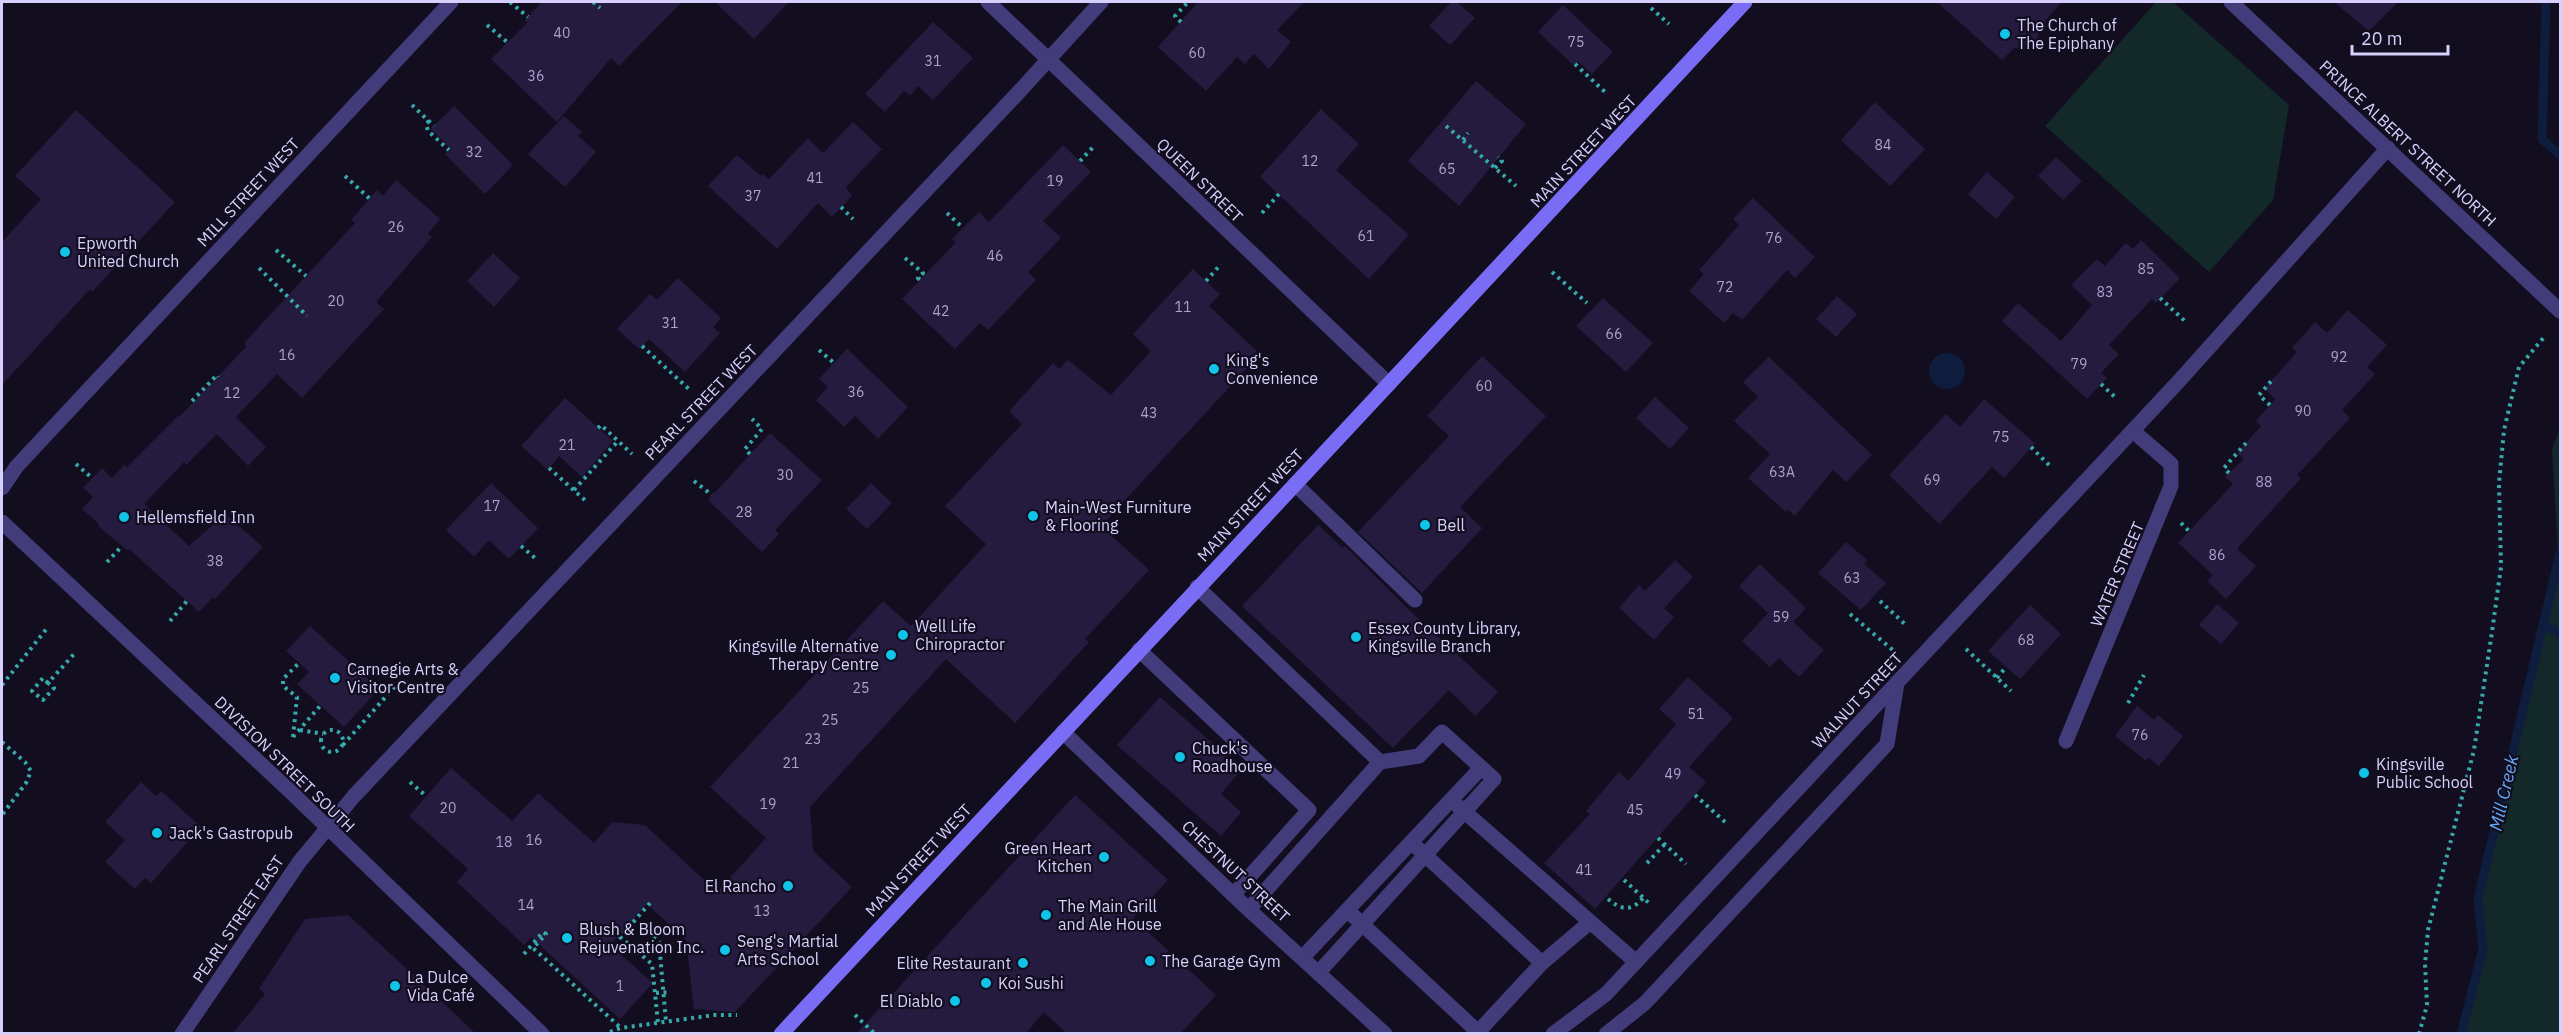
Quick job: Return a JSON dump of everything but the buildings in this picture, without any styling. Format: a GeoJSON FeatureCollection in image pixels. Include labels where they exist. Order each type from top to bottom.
{"type":"FeatureCollection","features":[{"type":"Feature","properties":{"kind":"main road","name":"MAIN STREET WEST"},"geometry":{"type":"LineString","coordinates":[[781,1034],[1197,587],[1507,260],[1745,2]]}},
{"type":"Feature","properties":{"kind":"street","name":"MILL STREET WEST"},"geometry":{"type":"LineString","coordinates":[[2,488],[17,466],[451,2]]}},
{"type":"Feature","properties":{"kind":"street","name":"QUEEN STREET"},"geometry":{"type":"LineString","coordinates":[[988,2],[1389,384]]}},
{"type":"Feature","properties":{"kind":"street","name":"PEARL STREET WEST"},"geometry":{"type":"LineString","coordinates":[[326,827],[1049,60],[1101,2]]}},
{"type":"Feature","properties":{"kind":"street","name":"PRINCE ALBERT STREET NORTH"},"geometry":{"type":"LineString","coordinates":[[2231,2],[2560,311]]}},
{"type":"Feature","properties":{"kind":"street","name":"WALNUT STREET"},"geometry":{"type":"LineString","coordinates":[[1553,1034],[1606,994],[1636,963],[2133,431],[2388,148]]}},
{"type":"Feature","properties":{"kind":"street","name":"WATER STREET"},"geometry":{"type":"LineString","coordinates":[[2066,741],[2171,486],[2171,464],[2133,431]]}},
{"type":"Feature","properties":{"kind":"street"},"geometry":{"type":"LineString","coordinates":[[1295,484],[1415,600]]}},
{"type":"Feature","properties":{"kind":"street","name":"DIVISION STREET SOUTH"},"geometry":{"type":"LineString","coordinates":[[2,522],[542,1034]]}},
{"type":"Feature","properties":{"kind":"street"},"geometry":{"type":"LineString","coordinates":[[1197,587],[1380,762]]}},
{"type":"Feature","properties":{"kind":"street"},"geometry":{"type":"LineString","coordinates":[[1139,650],[1309,810],[1233,895]]}},
{"type":"Feature","properties":{"kind":"street"},"geometry":{"type":"LineString","coordinates":[[1606,1034],[1645,1003],[1887,744],[1897,683]]}},
{"type":"Feature","properties":{"kind":"street","name":"CHESTNUT STREET"},"geometry":{"type":"LineString","coordinates":[[1063,732],[1233,895],[1385,1034]]}},
{"type":"Feature","properties":{"kind":"street"},"geometry":{"type":"LineString","coordinates":[[1249,909],[1380,762],[1419,756],[1442,732],[1494,779],[1319,972]]}},
{"type":"Feature","properties":{"kind":"street"},"geometry":{"type":"LineString","coordinates":[[1303,957],[1481,768]]}},
{"type":"Feature","properties":{"kind":"street"},"geometry":{"type":"LineString","coordinates":[[1451,800],[1636,963]]}},
{"type":"Feature","properties":{"kind":"street","name":"PEARL STREET EAST"},"geometry":{"type":"LineString","coordinates":[[182,1034],[300,861],[326,827]]}},
{"type":"Feature","properties":{"kind":"street"},"geometry":{"type":"LineString","coordinates":[[1412,843],[1542,963]]}},
{"type":"Feature","properties":{"kind":"street"},"geometry":{"type":"LineString","coordinates":[[1348,911],[1478,1032],[1542,963],[1589,923]]}},
{"type":"Feature","properties":{"kind":"path"},"geometry":{"type":"LineString","coordinates":[[510,2],[528,17]]}},
{"type":"Feature","properties":{"kind":"path"},"geometry":{"type":"LineString","coordinates":[[593,2],[600,8]]}},
{"type":"Feature","properties":{"kind":"path"},"geometry":{"type":"LineString","coordinates":[[1181,22],[1175,16],[1188,2]]}},
{"type":"Feature","properties":{"kind":"path"},"geometry":{"type":"LineString","coordinates":[[1651,8],[1669,24]]}},
{"type":"Feature","properties":{"kind":"path"},"geometry":{"type":"LineString","coordinates":[[487,25],[507,42]]}},
{"type":"Feature","properties":{"kind":"path"},"geometry":{"type":"LineString","coordinates":[[1575,64],[1605,92]]}},
{"type":"Feature","properties":{"kind":"path"},"geometry":{"type":"LineString","coordinates":[[412,105],[434,126]]}},
{"type":"Feature","properties":{"kind":"path"},"geometry":{"type":"LineString","coordinates":[[429,121],[426,124],[428,131],[449,150]]}},
{"type":"Feature","properties":{"kind":"path"},"geometry":{"type":"LineString","coordinates":[[1446,126],[1516,186]]}},
{"type":"Feature","properties":{"kind":"path"},"geometry":{"type":"LineString","coordinates":[[1463,140],[1468,133]]}},
{"type":"Feature","properties":{"kind":"path"},"geometry":{"type":"LineString","coordinates":[[1080,161],[1095,145]]}},
{"type":"Feature","properties":{"kind":"path"},"geometry":{"type":"LineString","coordinates":[[1495,168],[1502,160],[1498,158]]}},
{"type":"Feature","properties":{"kind":"path"},"geometry":{"type":"LineString","coordinates":[[345,176],[370,199]]}},
{"type":"Feature","properties":{"kind":"path"},"geometry":{"type":"LineString","coordinates":[[1262,213],[1278,194]]}},
{"type":"Feature","properties":{"kind":"path"},"geometry":{"type":"LineString","coordinates":[[841,207],[853,219]]}},
{"type":"Feature","properties":{"kind":"path"},"geometry":{"type":"LineString","coordinates":[[947,213],[963,228]]}},
{"type":"Feature","properties":{"kind":"path"},"geometry":{"type":"LineString","coordinates":[[276,250],[306,276]]}},
{"type":"Feature","properties":{"kind":"path"},"geometry":{"type":"LineString","coordinates":[[905,258],[923,273],[918,278],[920,280]]}},
{"type":"Feature","properties":{"kind":"path"},"geometry":{"type":"LineString","coordinates":[[1206,281],[1221,264]]}},
{"type":"Feature","properties":{"kind":"path"},"geometry":{"type":"LineString","coordinates":[[259,268],[307,316]]}},
{"type":"Feature","properties":{"kind":"path"},"geometry":{"type":"LineString","coordinates":[[1552,272],[1587,303]]}},
{"type":"Feature","properties":{"kind":"path"},"geometry":{"type":"LineString","coordinates":[[2160,298],[2186,322]]}},
{"type":"Feature","properties":{"kind":"path"},"geometry":{"type":"LineString","coordinates":[[2419,1034],[2427,1005],[2428,930],[2474,750],[2492,632],[2501,567],[2499,483],[2504,430],[2519,367],[2545,336]]}},
{"type":"Feature","properties":{"kind":"path"},"geometry":{"type":"LineString","coordinates":[[642,346],[691,391]]}},
{"type":"Feature","properties":{"kind":"path"},"geometry":{"type":"LineString","coordinates":[[819,350],[834,363]]}},
{"type":"Feature","properties":{"kind":"path"},"geometry":{"type":"LineString","coordinates":[[192,401],[217,375],[218,377]]}},
{"type":"Feature","properties":{"kind":"path"},"geometry":{"type":"LineString","coordinates":[[2270,405],[2259,394],[2274,378]]}},
{"type":"Feature","properties":{"kind":"path"},"geometry":{"type":"LineString","coordinates":[[2101,384],[2116,398]]}},
{"type":"Feature","properties":{"kind":"path"},"geometry":{"type":"LineString","coordinates":[[750,454],[745,449],[762,429],[752,419]]}},
{"type":"Feature","properties":{"kind":"path"},"geometry":{"type":"LineString","coordinates":[[598,428],[601,425],[632,454]]}},
{"type":"Feature","properties":{"kind":"path"},"geometry":{"type":"LineString","coordinates":[[574,490],[618,441]]}},
{"type":"Feature","properties":{"kind":"path"},"geometry":{"type":"LineString","coordinates":[[2229,473],[2224,468],[2246,443]]}},
{"type":"Feature","properties":{"kind":"path"},"geometry":{"type":"LineString","coordinates":[[2031,447],[2052,468]]}},
{"type":"Feature","properties":{"kind":"path"},"geometry":{"type":"LineString","coordinates":[[76,464],[92,478]]}},
{"type":"Feature","properties":{"kind":"path"},"geometry":{"type":"LineString","coordinates":[[549,468],[587,502]]}},
{"type":"Feature","properties":{"kind":"path"},"geometry":{"type":"LineString","coordinates":[[694,481],[712,495]]}},
{"type":"Feature","properties":{"kind":"path"},"geometry":{"type":"LineString","coordinates":[[107,562],[122,546]]}},
{"type":"Feature","properties":{"kind":"path"},"geometry":{"type":"LineString","coordinates":[[521,546],[535,558]]}},
{"type":"Feature","properties":{"kind":"path"},"geometry":{"type":"LineString","coordinates":[[1880,601],[1907,626]]}},
{"type":"Feature","properties":{"kind":"path"},"geometry":{"type":"LineString","coordinates":[[170,621],[187,602]]}},
{"type":"Feature","properties":{"kind":"path"},"geometry":{"type":"LineString","coordinates":[[1850,614],[1912,667]]}},
{"type":"Feature","properties":{"kind":"path"},"geometry":{"type":"LineString","coordinates":[[2,685],[48,627]]}},
{"type":"Feature","properties":{"kind":"path"},"geometry":{"type":"LineString","coordinates":[[1966,650],[2011,691]]}},
{"type":"Feature","properties":{"kind":"path"},"geometry":{"type":"LineString","coordinates":[[48,682],[75,653]]}},
{"type":"Feature","properties":{"kind":"path"},"geometry":{"type":"LineString","coordinates":[[299,663],[284,679],[283,686],[297,697],[293,737],[320,706]]}},
{"type":"Feature","properties":{"kind":"path"},"geometry":{"type":"LineString","coordinates":[[1997,678],[2006,667]]}},
{"type":"Feature","properties":{"kind":"path"},"geometry":{"type":"LineString","coordinates":[[2128,703],[2144,675]]}},
{"type":"Feature","properties":{"kind":"path"},"geometry":{"type":"LineString","coordinates":[[43,678],[48,682],[54,688],[43,700],[32,691],[43,678]]}},
{"type":"Feature","properties":{"kind":"path"},"geometry":{"type":"LineString","coordinates":[[323,734],[321,741],[326,751],[334,752],[343,745],[397,684]]}},
{"type":"Feature","properties":{"kind":"path"},"geometry":{"type":"LineString","coordinates":[[299,730],[323,734],[330,730],[337,731],[342,737],[343,745]]}},
{"type":"Feature","properties":{"kind":"path"},"geometry":{"type":"LineString","coordinates":[[2,742],[25,762],[31,771],[26,783],[2,815]]}},
{"type":"Feature","properties":{"kind":"path"},"geometry":{"type":"LineString","coordinates":[[410,782],[426,796]]}},
{"type":"Feature","properties":{"kind":"path"},"geometry":{"type":"LineString","coordinates":[[1695,795],[1725,822]]}},
{"type":"Feature","properties":{"kind":"path"},"geometry":{"type":"LineString","coordinates":[[1658,838],[1686,864]]}},
{"type":"Feature","properties":{"kind":"path"},"geometry":{"type":"LineString","coordinates":[[1647,863],[1665,844]]}},
{"type":"Feature","properties":{"kind":"path"},"geometry":{"type":"LineString","coordinates":[[1624,880],[1650,904]]}},
{"type":"Feature","properties":{"kind":"path"},"geometry":{"type":"LineString","coordinates":[[1608,899],[1618,908],[1624,908],[1636,904],[1643,897]]}},
{"type":"Feature","properties":{"kind":"path"},"geometry":{"type":"LineString","coordinates":[[650,903],[620,937],[652,964],[658,1023]]}},
{"type":"Feature","properties":{"kind":"path"},"geometry":{"type":"LineString","coordinates":[[642,927],[659,942],[666,1022]]}},
{"type":"Feature","properties":{"kind":"path"},"geometry":{"type":"LineString","coordinates":[[524,954],[543,932],[546,934],[533,948],[621,1028]]}},
{"type":"Feature","properties":{"kind":"path"},"geometry":{"type":"LineString","coordinates":[[656,993],[670,992]]}},
{"type":"Feature","properties":{"kind":"path"},"geometry":{"type":"LineString","coordinates":[[855,1015],[876,1034]]}},
{"type":"Feature","properties":{"kind":"path"},"geometry":{"type":"LineString","coordinates":[[610,1032],[621,1028],[658,1023],[714,1016],[737,1016]]}},
{"type":"Feature","properties":{"kind":"green space"},"geometry":{"type":"Polygon","coordinates":[[[2156,2],[2173,2],[2289,105],[2273,200],[2209,272],[2045,126],[2156,2]]]}},
{"type":"Feature","properties":{"kind":"green space"},"geometry":{"type":"Polygon","coordinates":[[[2560,428],[2560,1033],[2461,1033],[2483,949],[2478,899],[2558,553],[2552,449],[2560,428]]]}},
{"type":"Feature","properties":{"kind":"water"},"geometry":{"type":"Polygon","coordinates":[[[1947,353],[1960,358],[1965,371],[1960,384],[1947,389],[1934,384],[1929,371],[1934,358],[1947,353]]]}},
{"type":"Feature","properties":{"kind":"waterway","name":"Mill Creek"},"geometry":{"type":"LineString","coordinates":[[2546,2],[2542,139],[2560,155]]}},
{"type":"Feature","properties":{"kind":"waterway","name":"Mill Creek"},"geometry":{"type":"LineString","coordinates":[[2461,1034],[2483,949],[2478,899],[2560,553]]}},
{"type":"Feature","properties":{"kind":"waterway"},"geometry":{"type":"LineString","coordinates":[[2544,624],[2560,634]]}},
{"type":"Feature","properties":{"kind":"place","name":"The Church of The Epiphany"},"geometry":{"type":"Point","coordinates":[2005,34]}},
{"type":"Feature","properties":{"kind":"place","name":"Epworth United Church"},"geometry":{"type":"Point","coordinates":[65,252]}},
{"type":"Feature","properties":{"kind":"place","name":"King's Convenience"},"geometry":{"type":"Point","coordinates":[1214,369]}},
{"type":"Feature","properties":{"kind":"place","name":"Main-West Furniture & Flooring"},"geometry":{"type":"Point","coordinates":[1033,516]}},
{"type":"Feature","properties":{"kind":"place","name":"Hellemsfield Inn"},"geometry":{"type":"Point","coordinates":[124,517]}},
{"type":"Feature","properties":{"kind":"place","name":"Bell"},"geometry":{"type":"Point","coordinates":[1425,525]}},
{"type":"Feature","properties":{"kind":"place","name":"Well Life Chiropractor"},"geometry":{"type":"Point","coordinates":[903,635]}},
{"type":"Feature","properties":{"kind":"place","name":"Essex County Library, Kingsville Branch"},"geometry":{"type":"Point","coordinates":[1356,637]}},
{"type":"Feature","properties":{"kind":"place","name":"Kingsville Alternative Therapy Centre"},"geometry":{"type":"Point","coordinates":[891,655]}},
{"type":"Feature","properties":{"kind":"place","name":"Carnegie Arts & Visitor Centre"},"geometry":{"type":"Point","coordinates":[335,678]}},
{"type":"Feature","properties":{"kind":"place","name":"Chuck's Roadhouse"},"geometry":{"type":"Point","coordinates":[1180,757]}},
{"type":"Feature","properties":{"kind":"place","name":"Kingsville Public School"},"geometry":{"type":"Point","coordinates":[2364,773]}},
{"type":"Feature","properties":{"kind":"place","name":"Jack's Gastropub"},"geometry":{"type":"Point","coordinates":[157,833]}},
{"type":"Feature","properties":{"kind":"place","name":"Green Heart Kitchen"},"geometry":{"type":"Point","coordinates":[1104,857]}},
{"type":"Feature","properties":{"kind":"place","name":"El Rancho"},"geometry":{"type":"Point","coordinates":[788,886]}},
{"type":"Feature","properties":{"kind":"place","name":"The Main Grill and Ale House"},"geometry":{"type":"Point","coordinates":[1046,915]}},
{"type":"Feature","properties":{"kind":"place","name":"Blush & Bloom Rejuvenation Inc."},"geometry":{"type":"Point","coordinates":[567,938]}},
{"type":"Feature","properties":{"kind":"place","name":"Seng's Martial Arts School"},"geometry":{"type":"Point","coordinates":[725,950]}},
{"type":"Feature","properties":{"kind":"place","name":"The Garage Gym"},"geometry":{"type":"Point","coordinates":[1150,961]}},
{"type":"Feature","properties":{"kind":"place","name":"Elite Restaurant"},"geometry":{"type":"Point","coordinates":[1023,963]}},
{"type":"Feature","properties":{"kind":"place","name":"Koi Sushi"},"geometry":{"type":"Point","coordinates":[986,983]}},
{"type":"Feature","properties":{"kind":"place","name":"La Dulce Vida Café"},"geometry":{"type":"Point","coordinates":[395,986]}},
{"type":"Feature","properties":{"kind":"place","name":"El Diablo"},"geometry":{"type":"Point","coordinates":[955,1001]}}]}
